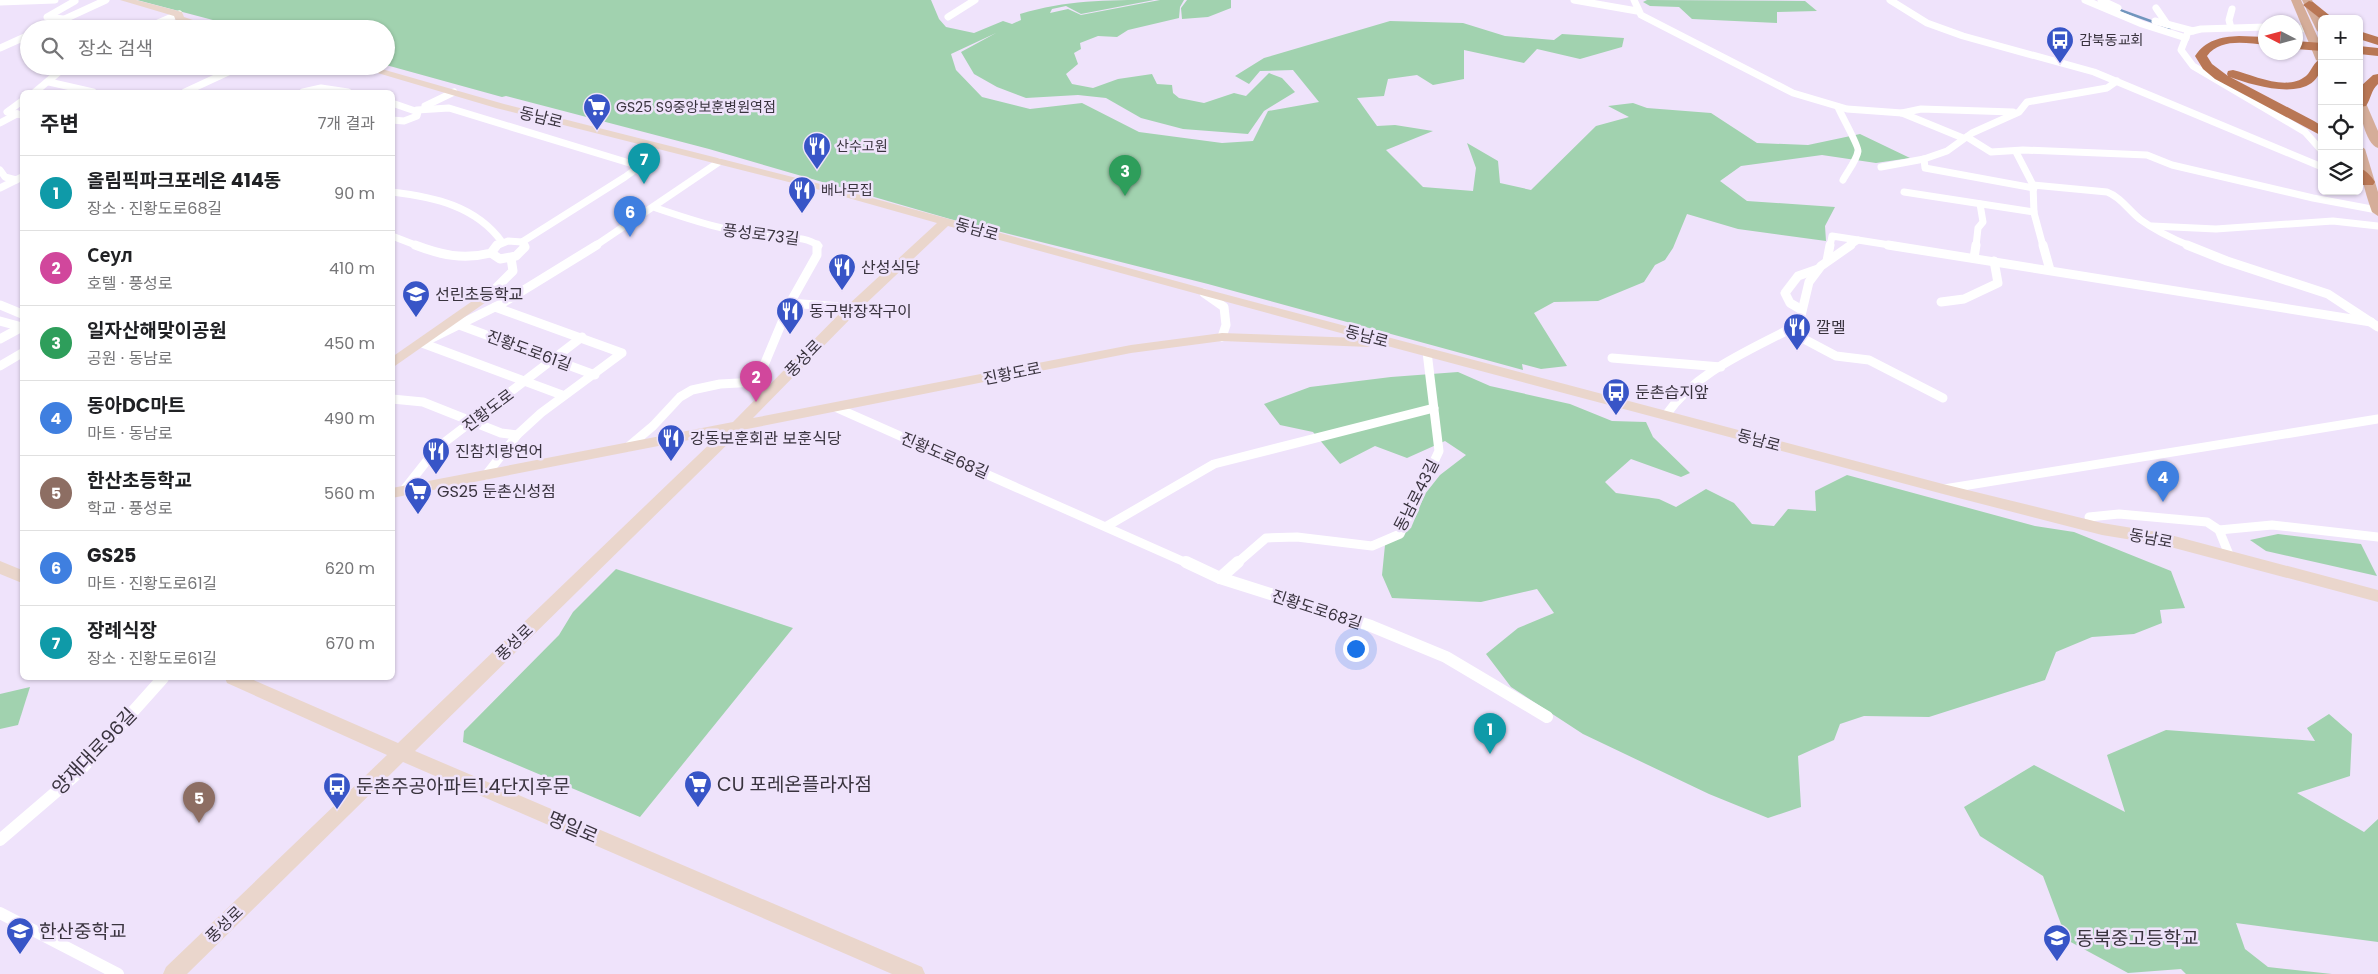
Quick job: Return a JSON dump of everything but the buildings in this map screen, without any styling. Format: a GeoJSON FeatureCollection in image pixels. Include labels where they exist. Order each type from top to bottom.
{"type":"FeatureCollection","features":[{"type":"Feature","properties":{"kind":"highway"},"geometry":{"type":"LineString","coordinates":[[2308,3],[2323,15]]}},
{"type":"Feature","properties":{"kind":"highway"},"geometry":{"type":"LineString","coordinates":[[2363,36],[2378,41]]}},
{"type":"Feature","properties":{"kind":"highway"},"geometry":{"type":"LineString","coordinates":[[2258,41],[2234,39],[2211,44],[2201,56],[2203,62],[2218,76],[2291,112],[2318,129]]}},
{"type":"Feature","properties":{"kind":"highway"},"geometry":{"type":"LineString","coordinates":[[2258,43],[2222,46],[2215,50],[2212,55],[2222,68],[2231,74],[2272,84],[2296,84],[2305,81],[2312,77],[2318,68]]}},
{"type":"Feature","properties":{"kind":"highway"},"geometry":{"type":"LineString","coordinates":[[2303,45],[2318,46]]}},
{"type":"Feature","properties":{"kind":"highway"},"geometry":{"type":"LineString","coordinates":[[2363,49],[2378,48]]}},
{"type":"Feature","properties":{"kind":"highway"},"geometry":{"type":"LineString","coordinates":[[2363,50],[2378,52]]}},
{"type":"Feature","properties":{"kind":"highway"},"geometry":{"type":"LineString","coordinates":[[2363,96],[2368,86],[2378,78]]}},
{"type":"Feature","properties":{"kind":"main road"},"geometry":{"type":"LineString","coordinates":[[125,0],[179,14],[179,19],[183,20]]}},
{"type":"Feature","properties":{"kind":"main road"},"geometry":{"type":"LineString","coordinates":[[2296,0],[2321,60]]}},
{"type":"Feature","properties":{"kind":"main road"},"geometry":{"type":"LineString","coordinates":[[2308,3],[2318,24]]}},
{"type":"Feature","properties":{"kind":"main road","name":"동남로"},"geometry":{"type":"LineString","coordinates":[[392,75],[500,106],[946,220],[1204,293],[1943,489],[2102,529],[2164,539],[2378,596]]}},
{"type":"Feature","properties":{"kind":"main road"},"geometry":{"type":"LineString","coordinates":[[2361,105],[2378,144]]}},
{"type":"Feature","properties":{"kind":"main road"},"geometry":{"type":"LineString","coordinates":[[2359,150],[2367,168],[2366,179],[2378,210]]}},
{"type":"Feature","properties":{"kind":"main road","name":"풍성로"},"geometry":{"type":"LineString","coordinates":[[173,974],[399,752],[738,425],[854,308],[946,220]]}},
{"type":"Feature","properties":{"kind":"main road","name":"진황도로61길"},"geometry":{"type":"LineString","coordinates":[[395,362],[494,290]]}},
{"type":"Feature","properties":{"kind":"main road","name":"진황도로"},"geometry":{"type":"LineString","coordinates":[[398,492],[1132,350],[1222,337],[1398,345]]}},
{"type":"Feature","properties":{"kind":"main road"},"geometry":{"type":"LineString","coordinates":[[758,405],[784,418]]}},
{"type":"Feature","properties":{"kind":"main road"},"geometry":{"type":"LineString","coordinates":[[0,567],[20,575]]}},
{"type":"Feature","properties":{"kind":"main road"},"geometry":{"type":"LineString","coordinates":[[0,579],[20,576]]}},
{"type":"Feature","properties":{"kind":"main road","name":"명일로"},"geometry":{"type":"LineString","coordinates":[[237,680],[399,752],[915,974]]}},
{"type":"Feature","properties":{"kind":"street"},"geometry":{"type":"LineString","coordinates":[[0,2],[55,0]]}},
{"type":"Feature","properties":{"kind":"street"},"geometry":{"type":"LineString","coordinates":[[95,0],[81,3],[71,0],[47,17],[64,19],[106,0]]}},
{"type":"Feature","properties":{"kind":"street"},"geometry":{"type":"LineString","coordinates":[[948,17],[976,0]]}},
{"type":"Feature","properties":{"kind":"street"},"geometry":{"type":"LineString","coordinates":[[1574,0],[1637,10]]}},
{"type":"Feature","properties":{"kind":"street"},"geometry":{"type":"LineString","coordinates":[[1634,0],[1637,10],[1641,15],[1793,93],[1838,107],[1875,113],[1902,113],[1921,109],[2017,113]]}},
{"type":"Feature","properties":{"kind":"street"},"geometry":{"type":"LineString","coordinates":[[1890,0],[1928,23],[1964,36],[2054,60],[2117,81],[2318,165]]}},
{"type":"Feature","properties":{"kind":"street"},"geometry":{"type":"LineString","coordinates":[[2085,0],[2142,24],[2186,38]]}},
{"type":"Feature","properties":{"kind":"street"},"geometry":{"type":"LineString","coordinates":[[2101,0],[2120,9],[2193,31]]}},
{"type":"Feature","properties":{"kind":"street"},"geometry":{"type":"LineString","coordinates":[[2156,8],[2167,24]]}},
{"type":"Feature","properties":{"kind":"street"},"geometry":{"type":"LineString","coordinates":[[2231,28],[2229,20],[2232,9]]}},
{"type":"Feature","properties":{"kind":"street"},"geometry":{"type":"LineString","coordinates":[[169,20],[179,14]]}},
{"type":"Feature","properties":{"kind":"street"},"geometry":{"type":"LineString","coordinates":[[2258,27],[2188,32],[2181,50],[2194,66],[2305,132],[2321,150]]}},
{"type":"Feature","properties":{"kind":"street"},"geometry":{"type":"LineString","coordinates":[[2303,29],[2307,29]]}},
{"type":"Feature","properties":{"kind":"street"},"geometry":{"type":"LineString","coordinates":[[0,48],[20,40]]}},
{"type":"Feature","properties":{"kind":"street"},"geometry":{"type":"LineString","coordinates":[[38,90],[56,75]]}},
{"type":"Feature","properties":{"kind":"street"},"geometry":{"type":"LineString","coordinates":[[189,90],[222,75]]}},
{"type":"Feature","properties":{"kind":"street"},"geometry":{"type":"LineString","coordinates":[[1881,167],[1924,159],[1947,151],[1965,138],[2017,113],[2027,102],[2107,88],[2117,81]]}},
{"type":"Feature","properties":{"kind":"street"},"geometry":{"type":"LineString","coordinates":[[49,82],[84,90]]}},
{"type":"Feature","properties":{"kind":"street"},"geometry":{"type":"LineString","coordinates":[[312,90],[321,88],[334,90]]}},
{"type":"Feature","properties":{"kind":"street"},"geometry":{"type":"LineString","coordinates":[[417,110],[454,92]]}},
{"type":"Feature","properties":{"kind":"street"},"geometry":{"type":"LineString","coordinates":[[20,103],[7,112],[20,115]]}},
{"type":"Feature","properties":{"kind":"street"},"geometry":{"type":"LineString","coordinates":[[395,104],[417,110],[449,108],[636,165],[633,171],[625,177],[522,242],[513,240],[502,242],[494,248],[491,254]]}},
{"type":"Feature","properties":{"kind":"street"},"geometry":{"type":"LineString","coordinates":[[1838,107],[1848,131],[1856,140],[1858,151],[1843,180]]}},
{"type":"Feature","properties":{"kind":"street"},"geometry":{"type":"LineString","coordinates":[[395,120],[404,121],[417,116],[417,110]]}},
{"type":"Feature","properties":{"kind":"street"},"geometry":{"type":"LineString","coordinates":[[1902,113],[1965,138],[1991,152],[2016,152],[2023,150],[2147,155],[2172,165],[2313,198],[2378,210]]}},
{"type":"Feature","properties":{"kind":"street"},"geometry":{"type":"LineString","coordinates":[[0,123],[20,115]]}},
{"type":"Feature","properties":{"kind":"street"},"geometry":{"type":"LineString","coordinates":[[2016,152],[2033,186],[2034,212],[2050,270]]}},
{"type":"Feature","properties":{"kind":"street"},"geometry":{"type":"LineString","coordinates":[[1924,159],[1925,168],[2033,186],[2107,192],[2115,195],[2140,219],[2168,237],[2227,261],[2328,294],[2374,325]]}},
{"type":"Feature","properties":{"kind":"street","name":"진황도로61길"},"geometry":{"type":"LineString","coordinates":[[422,343],[462,326],[515,297],[656,208],[719,162]]}},
{"type":"Feature","properties":{"kind":"street"},"geometry":{"type":"LineString","coordinates":[[0,170],[5,177],[19,178]]}},
{"type":"Feature","properties":{"kind":"street"},"geometry":{"type":"LineString","coordinates":[[0,188],[19,178]]}},
{"type":"Feature","properties":{"kind":"street"},"geometry":{"type":"LineString","coordinates":[[1904,192],[2034,212]]}},
{"type":"Feature","properties":{"kind":"street"},"geometry":{"type":"LineString","coordinates":[[395,193],[436,201],[470,214],[497,232],[502,242]]}},
{"type":"Feature","properties":{"kind":"street"},"geometry":{"type":"LineString","coordinates":[[1974,258],[1978,228],[1983,222],[1980,204]]}},
{"type":"Feature","properties":{"kind":"street","name":"풍성로73길"},"geometry":{"type":"LineString","coordinates":[[656,208],[714,228],[748,235],[803,239],[816,243],[819,246],[817,255],[790,303],[757,382]]}},
{"type":"Feature","properties":{"kind":"street"},"geometry":{"type":"LineString","coordinates":[[2151,226],[2216,229],[2332,221],[2378,226]]}},
{"type":"Feature","properties":{"kind":"street"},"geometry":{"type":"LineString","coordinates":[[1827,261],[1832,236],[2050,270],[2374,325]]}},
{"type":"Feature","properties":{"kind":"street"},"geometry":{"type":"LineString","coordinates":[[395,237],[452,258],[470,258],[491,254],[500,259],[511,258],[524,250],[525,244],[522,242]]}},
{"type":"Feature","properties":{"kind":"street"},"geometry":{"type":"LineString","coordinates":[[1666,415],[1678,398],[1699,379],[1799,324],[1809,282],[1818,269],[1858,240]]}},
{"type":"Feature","properties":{"kind":"street"},"geometry":{"type":"LineString","coordinates":[[511,258],[513,270],[494,290],[515,297]]}},
{"type":"Feature","properties":{"kind":"street"},"geometry":{"type":"LineString","coordinates":[[1941,302],[1955,302],[1971,298],[1998,283],[1994,261]]}},
{"type":"Feature","properties":{"kind":"street"},"geometry":{"type":"LineString","coordinates":[[1802,310],[1790,303],[1785,293],[1792,280],[1803,272],[1818,269]]}},
{"type":"Feature","properties":{"kind":"street"},"geometry":{"type":"LineString","coordinates":[[1204,293],[1224,307],[1226,325],[1222,337]]}},
{"type":"Feature","properties":{"kind":"street"},"geometry":{"type":"LineString","coordinates":[[790,303],[854,308]]}},
{"type":"Feature","properties":{"kind":"street"},"geometry":{"type":"LineString","coordinates":[[0,305],[20,313]]}},
{"type":"Feature","properties":{"kind":"street","name":"진황도로61길"},"geometry":{"type":"LineString","coordinates":[[462,326],[595,375],[622,353],[495,307]]}},
{"type":"Feature","properties":{"kind":"street"},"geometry":{"type":"LineString","coordinates":[[0,321],[20,326]]}},
{"type":"Feature","properties":{"kind":"street"},"geometry":{"type":"LineString","coordinates":[[0,340],[20,328]]}},
{"type":"Feature","properties":{"kind":"street"},"geometry":{"type":"LineString","coordinates":[[1787,330],[1836,356],[1869,360],[1943,398]]}},
{"type":"Feature","properties":{"kind":"street","name":"진황도로"},"geometry":{"type":"LineString","coordinates":[[398,492],[437,448],[582,337]]}},
{"type":"Feature","properties":{"kind":"street","name":"진황도로61길"},"geometry":{"type":"LineString","coordinates":[[422,343],[562,395]]}},
{"type":"Feature","properties":{"kind":"street","name":"동남로43길"},"geometry":{"type":"LineString","coordinates":[[1220,578],[1266,538],[1297,536],[1372,546],[1400,534],[1439,451],[1428,352]]}},
{"type":"Feature","properties":{"kind":"street"},"geometry":{"type":"LineString","coordinates":[[0,366],[20,354]]}},
{"type":"Feature","properties":{"kind":"street"},"geometry":{"type":"LineString","coordinates":[[1612,358],[1722,367]]}},
{"type":"Feature","properties":{"kind":"street"},"geometry":{"type":"LineString","coordinates":[[486,475],[517,435],[562,395],[595,375]]}},
{"type":"Feature","properties":{"kind":"street"},"geometry":{"type":"LineString","coordinates":[[757,382],[773,390]]}},
{"type":"Feature","properties":{"kind":"street","name":"진황도로"},"geometry":{"type":"LineString","coordinates":[[628,447],[653,426],[675,401],[692,390],[730,383],[757,382]]}},
{"type":"Feature","properties":{"kind":"street"},"geometry":{"type":"LineString","coordinates":[[395,399],[423,402],[501,433],[517,435]]}},
{"type":"Feature","properties":{"kind":"street","name":"진황도로68길"},"geometry":{"type":"LineString","coordinates":[[837,408],[1107,526],[1220,578],[1371,626],[1446,657],[1547,717]]}},
{"type":"Feature","properties":{"kind":"street"},"geometry":{"type":"LineString","coordinates":[[1107,526],[1214,464],[1434,408]]}},
{"type":"Feature","properties":{"kind":"street"},"geometry":{"type":"LineString","coordinates":[[1943,489],[2378,419]]}},
{"type":"Feature","properties":{"kind":"street"},"geometry":{"type":"LineString","coordinates":[[2089,517],[2119,514],[2207,522],[2220,530],[2230,557]]}},
{"type":"Feature","properties":{"kind":"street"},"geometry":{"type":"LineString","coordinates":[[2220,530],[2272,524],[2378,537]]}},
{"type":"Feature","properties":{"kind":"street","name":"양재대로96길"},"geometry":{"type":"LineString","coordinates":[[0,840],[78,773],[161,680]]}},
{"type":"Feature","properties":{"kind":"street"},"geometry":{"type":"LineString","coordinates":[[0,913],[118,974]]}},
{"type":"Feature","properties":{"kind":"green space"},"geometry":{"type":"Polygon","coordinates":[[[137,0],[931,0],[939,19],[946,27],[974,33],[1003,21],[1012,24],[1021,20],[1020,14],[1070,3],[1154,0],[1081,14],[1066,6],[1052,9],[1050,13],[1068,9],[1081,15],[1160,0],[1184,0],[1180,7],[1179,18],[1128,30],[1117,37],[1098,36],[1080,43],[1081,49],[1074,53],[1078,64],[1066,74],[1072,84],[1093,88],[1118,79],[1152,74],[1157,84],[1172,85],[1173,93],[1179,98],[1204,103],[1234,93],[1246,96],[1269,73],[1282,78],[1295,92],[1264,111],[1248,134],[1183,129],[1141,118],[1106,98],[1078,95],[1026,98],[997,87],[974,74],[961,52],[996,33],[951,54],[956,70],[982,97],[1030,109],[1082,103],[1139,132],[1222,143],[1253,141],[1268,111],[1319,102],[1293,70],[1260,71],[1249,84],[1235,76],[1264,58],[1390,21],[1463,23],[1505,36],[1554,40],[1562,34],[1624,38],[1622,47],[1580,59],[1537,49],[1524,63],[1464,50],[1464,79],[1433,85],[1417,75],[1388,79],[1384,96],[1357,98],[1377,126],[1395,125],[1433,131],[1386,150],[1423,187],[1473,191],[1476,168],[1467,143],[1498,161],[1500,183],[1531,190],[1596,126],[1629,117],[1608,106],[1633,103],[1647,108],[1711,113],[1757,143],[1808,145],[1860,134],[1910,158],[1876,163],[1822,155],[1741,166],[1720,181],[1747,201],[1835,207],[1825,226],[1826,241],[1738,229],[1687,214],[1673,248],[1665,260],[1655,265],[1644,282],[1598,301],[1554,302],[1534,313],[1567,366],[1541,369],[1522,364],[1523,370],[1208,284],[950,219],[709,149],[506,96],[502,97],[395,67],[395,20],[213,20],[137,0]]]}},
{"type":"Feature","properties":{"kind":"green space"},"geometry":{"type":"Polygon","coordinates":[[[1187,0],[1231,0],[1231,8],[1208,17],[1182,19],[1181,8],[1187,0]]]}},
{"type":"Feature","properties":{"kind":"green space"},"geometry":{"type":"Polygon","coordinates":[[[1647,0],[1805,1],[1817,11],[1777,12],[1777,23],[1692,19],[1679,7],[1650,6],[1643,2],[1647,0]]]}},
{"type":"Feature","properties":{"kind":"green space"},"geometry":{"type":"Polygon","coordinates":[[[1458,372],[1490,386],[1570,404],[1612,421],[1646,422],[1653,437],[1690,473],[1681,477],[1631,459],[1605,482],[1616,493],[1659,499],[1676,507],[1706,489],[1734,503],[1752,524],[1774,526],[1788,509],[1816,511],[1815,491],[1847,475],[2035,526],[2074,532],[2171,571],[2185,608],[2160,610],[2162,623],[2134,634],[2092,637],[2056,652],[2045,680],[1929,717],[1864,716],[1840,724],[1834,740],[1798,756],[1801,807],[1768,818],[1709,794],[1583,734],[1511,687],[1486,654],[1518,628],[1554,613],[1537,589],[1481,602],[1392,598],[1382,575],[1385,545],[1411,528],[1425,494],[1440,475],[1466,455],[1445,441],[1407,458],[1375,446],[1340,464],[1313,432],[1280,425],[1264,404],[1310,387],[1391,377],[1458,372]]]}},
{"type":"Feature","properties":{"kind":"green space"},"geometry":{"type":"Polygon","coordinates":[[[2278,534],[2361,544],[2377,576],[2266,551],[2250,540],[2278,534]]]}},
{"type":"Feature","properties":{"kind":"green space"},"geometry":{"type":"Polygon","coordinates":[[[616,569],[793,628],[640,817],[463,742],[464,731],[559,635],[573,612],[616,569]]]}},
{"type":"Feature","properties":{"kind":"green space"},"geometry":{"type":"Polygon","coordinates":[[[30,687],[18,725],[0,729],[0,694],[30,687]]]}},
{"type":"Feature","properties":{"kind":"green space"},"geometry":{"type":"Polygon","coordinates":[[[2329,714],[2352,734],[2350,776],[2297,793],[2364,832],[2378,819],[2378,942],[2236,923],[2245,949],[2268,967],[2332,974],[2186,974],[2181,969],[2128,973],[2067,940],[2043,876],[1980,836],[1964,807],[2034,765],[2125,812],[2107,755],[2166,730],[2315,741],[2307,728],[2329,714]]]}},
{"type":"Feature","properties":{"kind":"waterway"},"geometry":{"type":"LineString","coordinates":[[2117,9],[2170,28]]}},
{"type":"Feature","properties":{"kind":"place","name":"감북동교회"},"geometry":{"type":"Point","coordinates":[2060,64]}},
{"type":"Feature","properties":{"kind":"place","name":"GS25 S9중앙보훈병원역점"},"geometry":{"type":"Point","coordinates":[597,131]}},
{"type":"Feature","properties":{"kind":"place","name":"산수고원"},"geometry":{"type":"Point","coordinates":[817,170]}},
{"type":"Feature","properties":{"kind":"place","name":"장례식장"},"geometry":{"type":"Point","coordinates":[644,184]}},
{"type":"Feature","properties":{"kind":"place","name":"일자산해맞이공원"},"geometry":{"type":"Point","coordinates":[1125,196]}},
{"type":"Feature","properties":{"kind":"place","name":"배나무집"},"geometry":{"type":"Point","coordinates":[802,214]}},
{"type":"Feature","properties":{"kind":"place","name":"GS25"},"geometry":{"type":"Point","coordinates":[630,237]}},
{"type":"Feature","properties":{"kind":"place","name":"산성식당"},"geometry":{"type":"Point","coordinates":[842,291]}},
{"type":"Feature","properties":{"kind":"place","name":"선린초등학교"},"geometry":{"type":"Point","coordinates":[416,318]}},
{"type":"Feature","properties":{"kind":"place","name":"동구밖장작구이"},"geometry":{"type":"Point","coordinates":[790,335]}},
{"type":"Feature","properties":{"kind":"place","name":"깔멜"},"geometry":{"type":"Point","coordinates":[1797,351]}},
{"type":"Feature","properties":{"kind":"place","name":"Сеул"},"geometry":{"type":"Point","coordinates":[756,402]}},
{"type":"Feature","properties":{"kind":"place","name":"둔촌습지앞"},"geometry":{"type":"Point","coordinates":[1616,416]}},
{"type":"Feature","properties":{"kind":"place","name":"강동보훈회관 보훈식당"},"geometry":{"type":"Point","coordinates":[671,462]}},
{"type":"Feature","properties":{"kind":"place","name":"진참치랑연어"},"geometry":{"type":"Point","coordinates":[436,475]}},
{"type":"Feature","properties":{"kind":"place","name":"동아DC마트"},"geometry":{"type":"Point","coordinates":[2163,502]}},
{"type":"Feature","properties":{"kind":"place","name":"GS25 둔촌신성점"},"geometry":{"type":"Point","coordinates":[418,515]}},
{"type":"Feature","properties":{"kind":"place","name":"올림픽파크포레온 414동"},"geometry":{"type":"Point","coordinates":[1490,754]}},
{"type":"Feature","properties":{"kind":"place","name":"CU 포레온플라자점"},"geometry":{"type":"Point","coordinates":[698,808]}},
{"type":"Feature","properties":{"kind":"place","name":"둔촌주공아파트1.4단지후문"},"geometry":{"type":"Point","coordinates":[337,810]}},
{"type":"Feature","properties":{"kind":"place","name":"한산초등학교"},"geometry":{"type":"Point","coordinates":[199,823]}},
{"type":"Feature","properties":{"kind":"place","name":"한산중학교"},"geometry":{"type":"Point","coordinates":[20,955]}},
{"type":"Feature","properties":{"kind":"place","name":"동북중고등학교"},"geometry":{"type":"Point","coordinates":[2057,962]}}]}
